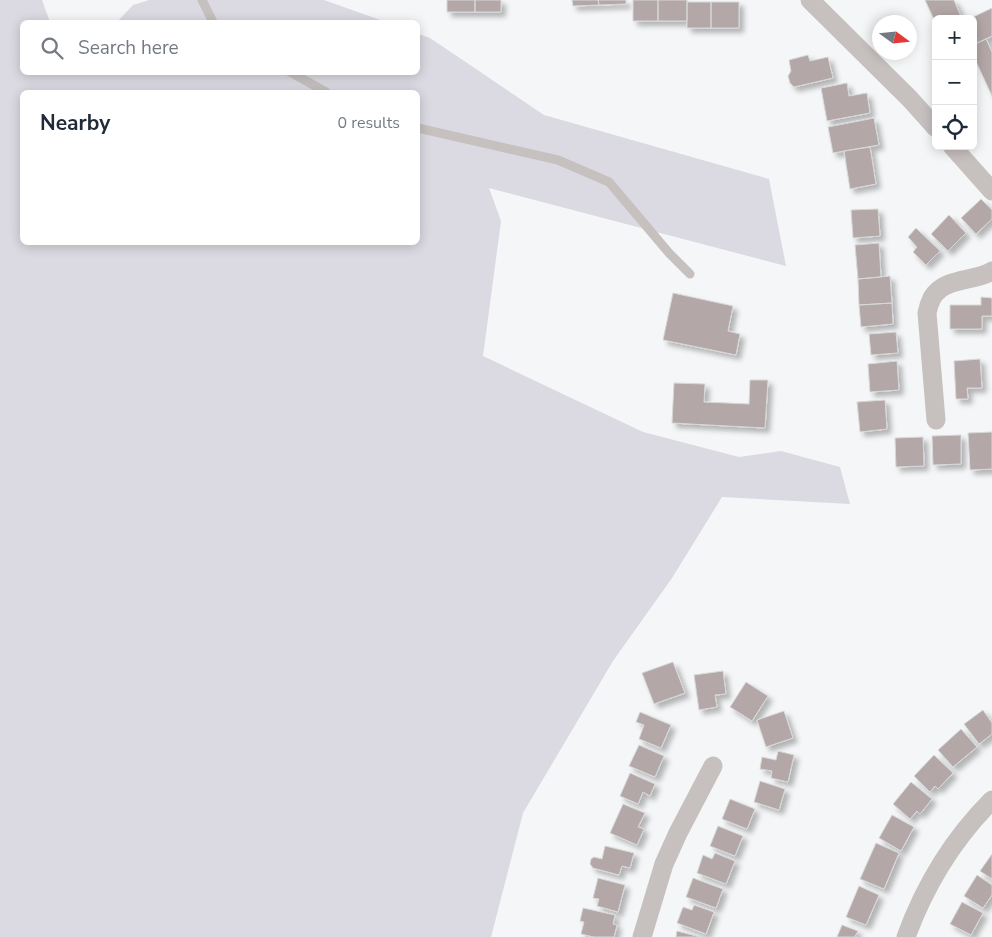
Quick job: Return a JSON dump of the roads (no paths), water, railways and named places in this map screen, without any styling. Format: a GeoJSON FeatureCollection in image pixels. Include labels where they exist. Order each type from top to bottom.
{"type":"FeatureCollection","features":[{"type":"Feature","properties":{"kind":"street"},"geometry":{"type":"LineString","coordinates":[[810,0],[910,99],[932,124]]}},
{"type":"Feature","properties":{"kind":"street"},"geometry":{"type":"LineString","coordinates":[[956,150],[992,191]]}},
{"type":"Feature","properties":{"kind":"street"},"geometry":{"type":"LineString","coordinates":[[936,420],[927,313],[932,298],[938,291],[950,284],[986,274],[992,270]]}},
{"type":"Feature","properties":{"kind":"street"},"geometry":{"type":"LineString","coordinates":[[642,937],[664,864],[713,766]]}},
{"type":"Feature","properties":{"kind":"street"},"geometry":{"type":"LineString","coordinates":[[906,937],[914,913],[949,850],[973,819],[992,800]]}},
{"type":"Feature","properties":{"kind":"lane"},"geometry":{"type":"LineString","coordinates":[[202,0],[212,20]]}},
{"type":"Feature","properties":{"kind":"lane"},"geometry":{"type":"LineString","coordinates":[[295,75],[322,90]]}},
{"type":"Feature","properties":{"kind":"lane"},"geometry":{"type":"LineString","coordinates":[[420,128],[558,160],[609,182],[669,253],[690,274]]}}]}
